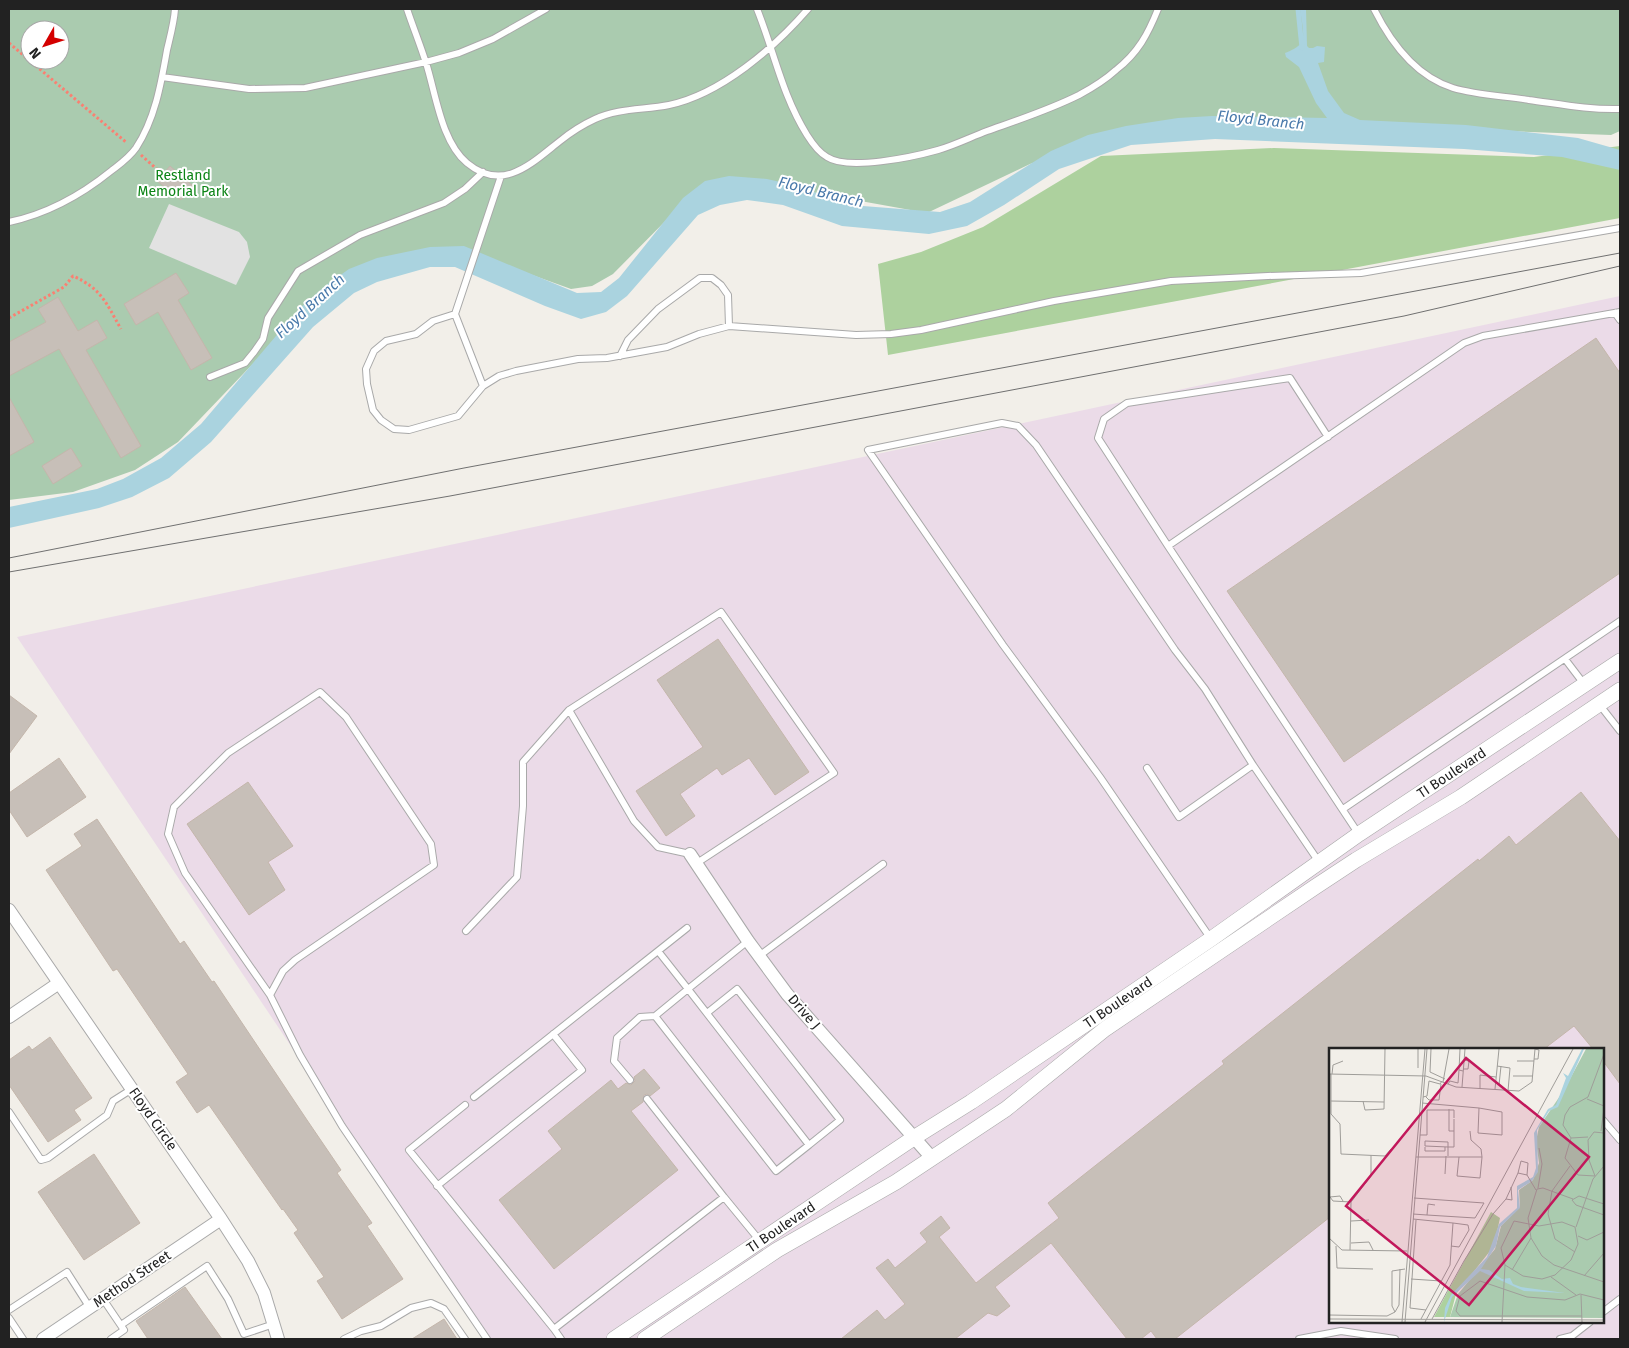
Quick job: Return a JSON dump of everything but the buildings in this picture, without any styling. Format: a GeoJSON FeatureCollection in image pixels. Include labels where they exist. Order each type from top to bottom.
{"type":"FeatureCollection","features":[{"type":"Feature","properties":{"kind":"street","name":"TI Boulevard"},"geometry":{"type":"LineString","coordinates":[[614,1339],[914,1137],[971,1102],[1211,939],[1359,834],[1620,661]]}},
{"type":"Feature","properties":{"kind":"street"},"geometry":{"type":"LineString","coordinates":[[1584,684],[1599,704]]}},
{"type":"Feature","properties":{"kind":"street","name":"TI Boulevard"},"geometry":{"type":"LineString","coordinates":[[645,1339],[777,1250],[876,1195],[932,1158],[1006,1108],[1105,1029],[1356,860],[1461,797],[1620,690]]}},
{"type":"Feature","properties":{"kind":"street","name":"Drive J"},"geometry":{"type":"LineString","coordinates":[[694,859],[748,941],[787,994],[932,1158]]}},
{"type":"Feature","properties":{"kind":"street","name":"Floyd Circle"},"geometry":{"type":"LineString","coordinates":[[9,910],[222,1219],[264,1293],[278,1339]]}},
{"type":"Feature","properties":{"kind":"street"},"geometry":{"type":"LineString","coordinates":[[9,1017],[59,983]]}},
{"type":"Feature","properties":{"kind":"street","name":"Method Street"},"geometry":{"type":"LineString","coordinates":[[42,1339],[222,1219]]}},
{"type":"Feature","properties":{"kind":"lane"},"geometry":{"type":"LineString","coordinates":[[9,222],[29,218],[50,210],[74,197],[93,186],[135,150],[142,139],[156,106],[175,9]]}},
{"type":"Feature","properties":{"kind":"lane"},"geometry":{"type":"LineString","coordinates":[[407,9],[426,62],[450,140],[458,154],[468,164],[492,176],[501,176],[520,170],[534,162],[580,126],[597,118],[616,112],[670,105],[714,87],[734,75],[770,46],[808,9]]}},
{"type":"Feature","properties":{"kind":"lane"},"geometry":{"type":"LineString","coordinates":[[162,77],[249,89],[305,88],[459,53],[493,39],[546,9]]}},
{"type":"Feature","properties":{"kind":"lane"},"geometry":{"type":"LineString","coordinates":[[757,9],[782,85],[795,115],[811,141],[826,157],[845,163],[871,162],[941,149],[1052,107],[1080,94],[1105,79],[1134,54],[1145,39],[1158,9]]}},
{"type":"Feature","properties":{"kind":"lane"},"geometry":{"type":"LineString","coordinates":[[1374,9],[1397,47],[1406,58],[1416,68],[1440,83],[1462,90],[1548,103],[1586,108],[1620,109]]}},
{"type":"Feature","properties":{"kind":"lane"},"geometry":{"type":"LineString","coordinates":[[210,377],[245,363],[263,339],[268,318],[298,271],[360,235],[444,203],[465,189],[483,172]]}},
{"type":"Feature","properties":{"kind":"lane"},"geometry":{"type":"LineString","coordinates":[[483,386],[455,314],[501,176]]}},
{"type":"Feature","properties":{"kind":"lane"},"geometry":{"type":"LineString","coordinates":[[455,314],[433,321],[416,334],[386,341],[374,351],[366,368],[367,384],[373,410],[381,420],[394,429],[409,430],[458,416],[483,386],[498,376],[578,359],[607,358],[667,347],[700,334],[729,326],[856,335],[892,334],[921,330],[1054,301],[1171,281],[1361,273],[1620,228]]}},
{"type":"Feature","properties":{"kind":"lane"},"geometry":{"type":"LineString","coordinates":[[620,356],[628,340],[658,309],[700,278],[712,278],[721,285],[728,295],[729,326]]}},
{"type":"Feature","properties":{"kind":"lane"},"geometry":{"type":"LineString","coordinates":[[1168,546],[1464,343],[1483,336],[1618,312],[1620,320]]}},
{"type":"Feature","properties":{"kind":"lane"},"geometry":{"type":"LineString","coordinates":[[1328,437],[1290,378],[1127,403],[1104,419],[1098,438],[1359,834]]}},
{"type":"Feature","properties":{"kind":"lane"},"geometry":{"type":"LineString","coordinates":[[1211,939],[1100,777],[1003,645],[868,450],[1002,423],[1018,426],[1036,445],[1176,650],[1205,689],[1253,765],[1320,863]]}},
{"type":"Feature","properties":{"kind":"lane"},"geometry":{"type":"LineString","coordinates":[[466,930],[517,877],[523,806],[523,762],[569,710],[722,612],[834,774],[694,859],[658,847],[634,821],[569,710]]}},
{"type":"Feature","properties":{"kind":"lane"},"geometry":{"type":"LineString","coordinates":[[1343,810],[1620,621]]}},
{"type":"Feature","properties":{"kind":"lane"},"geometry":{"type":"LineString","coordinates":[[1565,659],[1584,684]]}},
{"type":"Feature","properties":{"kind":"lane"},"geometry":{"type":"LineString","coordinates":[[270,995],[283,971],[295,960],[434,865],[431,844],[346,717],[320,692],[228,753],[174,807],[168,834],[185,873],[270,995],[300,1055],[342,1126],[487,1339]]}},
{"type":"Feature","properties":{"kind":"lane"},"geometry":{"type":"LineString","coordinates":[[1599,704],[1620,731]]}},
{"type":"Feature","properties":{"kind":"lane"},"geometry":{"type":"LineString","coordinates":[[1146,768],[1179,817],[1253,765]]}},
{"type":"Feature","properties":{"kind":"lane"},"geometry":{"type":"LineString","coordinates":[[760,956],[884,864]]}},
{"type":"Feature","properties":{"kind":"lane"},"geometry":{"type":"LineString","coordinates":[[474,1097],[687,928]]}},
{"type":"Feature","properties":{"kind":"lane"},"geometry":{"type":"LineString","coordinates":[[630,1080],[614,1061],[617,1038],[640,1017],[655,1016],[748,941]]}},
{"type":"Feature","properties":{"kind":"lane"},"geometry":{"type":"LineString","coordinates":[[658,951],[809,1145]]}},
{"type":"Feature","properties":{"kind":"lane"},"geometry":{"type":"LineString","coordinates":[[655,1016],[776,1172],[840,1120],[737,989],[707,1013]]}},
{"type":"Feature","properties":{"kind":"lane"},"geometry":{"type":"LineString","coordinates":[[437,1186],[582,1070],[553,1034]]}},
{"type":"Feature","properties":{"kind":"lane"},"geometry":{"type":"LineString","coordinates":[[9,1112],[41,1160],[48,1158],[107,1116],[113,1101],[132,1089]]}},
{"type":"Feature","properties":{"kind":"lane"},"geometry":{"type":"LineString","coordinates":[[647,1099],[760,1242]]}},
{"type":"Feature","properties":{"kind":"lane"},"geometry":{"type":"LineString","coordinates":[[465,1105],[409,1150],[561,1339]]}},
{"type":"Feature","properties":{"kind":"lane"},"geometry":{"type":"LineString","coordinates":[[1604,1121],[1620,1140]]}},
{"type":"Feature","properties":{"kind":"lane"},"geometry":{"type":"LineString","coordinates":[[554,1329],[724,1197]]}},
{"type":"Feature","properties":{"kind":"lane"},"geometry":{"type":"LineString","coordinates":[[121,1325],[207,1266],[228,1299],[244,1334],[274,1324]]}},
{"type":"Feature","properties":{"kind":"lane"},"geometry":{"type":"LineString","coordinates":[[9,1310],[66,1272],[90,1308]]}},
{"type":"Feature","properties":{"kind":"lane"},"geometry":{"type":"LineString","coordinates":[[102,1299],[124,1330],[111,1339]]}},
{"type":"Feature","properties":{"kind":"lane"},"geometry":{"type":"LineString","coordinates":[[1604,1311],[1620,1299]]}},
{"type":"Feature","properties":{"kind":"lane"},"geometry":{"type":"LineString","coordinates":[[344,1339],[360,1331],[381,1326],[411,1308],[431,1303],[444,1309],[466,1339]]}},
{"type":"Feature","properties":{"kind":"lane"},"geometry":{"type":"LineString","coordinates":[[9,1318],[23,1339]]}},
{"type":"Feature","properties":{"kind":"lane"},"geometry":{"type":"LineString","coordinates":[[1560,1339],[1573,1338],[1589,1323]]}},
{"type":"Feature","properties":{"kind":"lane"},"geometry":{"type":"LineString","coordinates":[[1299,1339],[1341,1331],[1395,1339]]}},
{"type":"Feature","properties":{"kind":"path"},"geometry":{"type":"LineString","coordinates":[[9,43],[160,172]]}},
{"type":"Feature","properties":{"kind":"path"},"geometry":{"type":"LineString","coordinates":[[9,318],[64,287],[73,276],[90,283],[98,291],[121,329]]}},
{"type":"Feature","properties":{"kind":"shaded area"},"geometry":{"type":"Polygon","coordinates":[[[169,204],[239,232],[247,242],[250,257],[236,285],[149,248],[169,204]]]}},
{"type":"Feature","properties":{"kind":"shaded area"},"geometry":{"type":"Polygon","coordinates":[[[1620,296],[1620,1339],[487,1339],[17,637],[1620,296]]]}},
{"type":"Feature","properties":{"kind":"green space","name":"Restland Memorial Park"},"geometry":{"type":"Polygon","coordinates":[[[9,9],[1620,9],[1620,131],[1611,135],[1197,119],[1116,133],[1030,164],[927,213],[744,180],[699,187],[613,274],[592,286],[571,289],[455,247],[313,301],[178,442],[135,470],[73,492],[9,500],[9,9]]]}},
{"type":"Feature","properties":{"kind":"green space"},"geometry":{"type":"Polygon","coordinates":[[[1620,146],[1620,218],[888,355],[878,264],[921,252],[983,227],[1101,156],[1274,148],[1534,157],[1620,146]]]}},
{"type":"Feature","properties":{"kind":"water","name":"Floyd Branch"},"geometry":{"type":"Polygon","coordinates":[[[1300,9],[1306,9],[1307,46],[1309,48],[1325,47],[1324,62],[1318,63],[1328,91],[1344,113],[1360,120],[1466,125],[1578,138],[1620,150],[1620,170],[1562,157],[1464,149],[1215,139],[1131,145],[1059,169],[1004,205],[967,226],[929,234],[842,226],[783,205],[747,200],[720,205],[698,215],[627,296],[606,312],[581,319],[545,306],[455,267],[430,267],[377,282],[354,293],[313,327],[211,442],[169,478],[132,497],[99,508],[9,528],[9,507],[97,489],[123,479],[161,458],[201,424],[299,309],[325,286],[349,269],[377,258],[430,247],[464,246],[577,293],[601,292],[619,278],[683,198],[705,181],[729,176],[767,179],[794,185],[850,205],[940,212],[970,202],[1051,151],[1088,135],[1126,126],[1178,118],[1212,116],[1327,118],[1316,103],[1299,67],[1286,57],[1285,53],[1302,42],[1303,30],[1300,9]]]}},
{"type":"Feature","properties":{"kind":"waterway"},"geometry":{"type":"LineString","coordinates":[[1298,9],[1302,48]]}},
{"type":"Feature","properties":{"kind":"tram line"},"geometry":{"type":"LineString","coordinates":[[9,558],[464,468],[1620,253]]}},
{"type":"Feature","properties":{"kind":"tram line"},"geometry":{"type":"LineString","coordinates":[[9,572],[450,496],[1404,316],[1620,266]]}}]}
